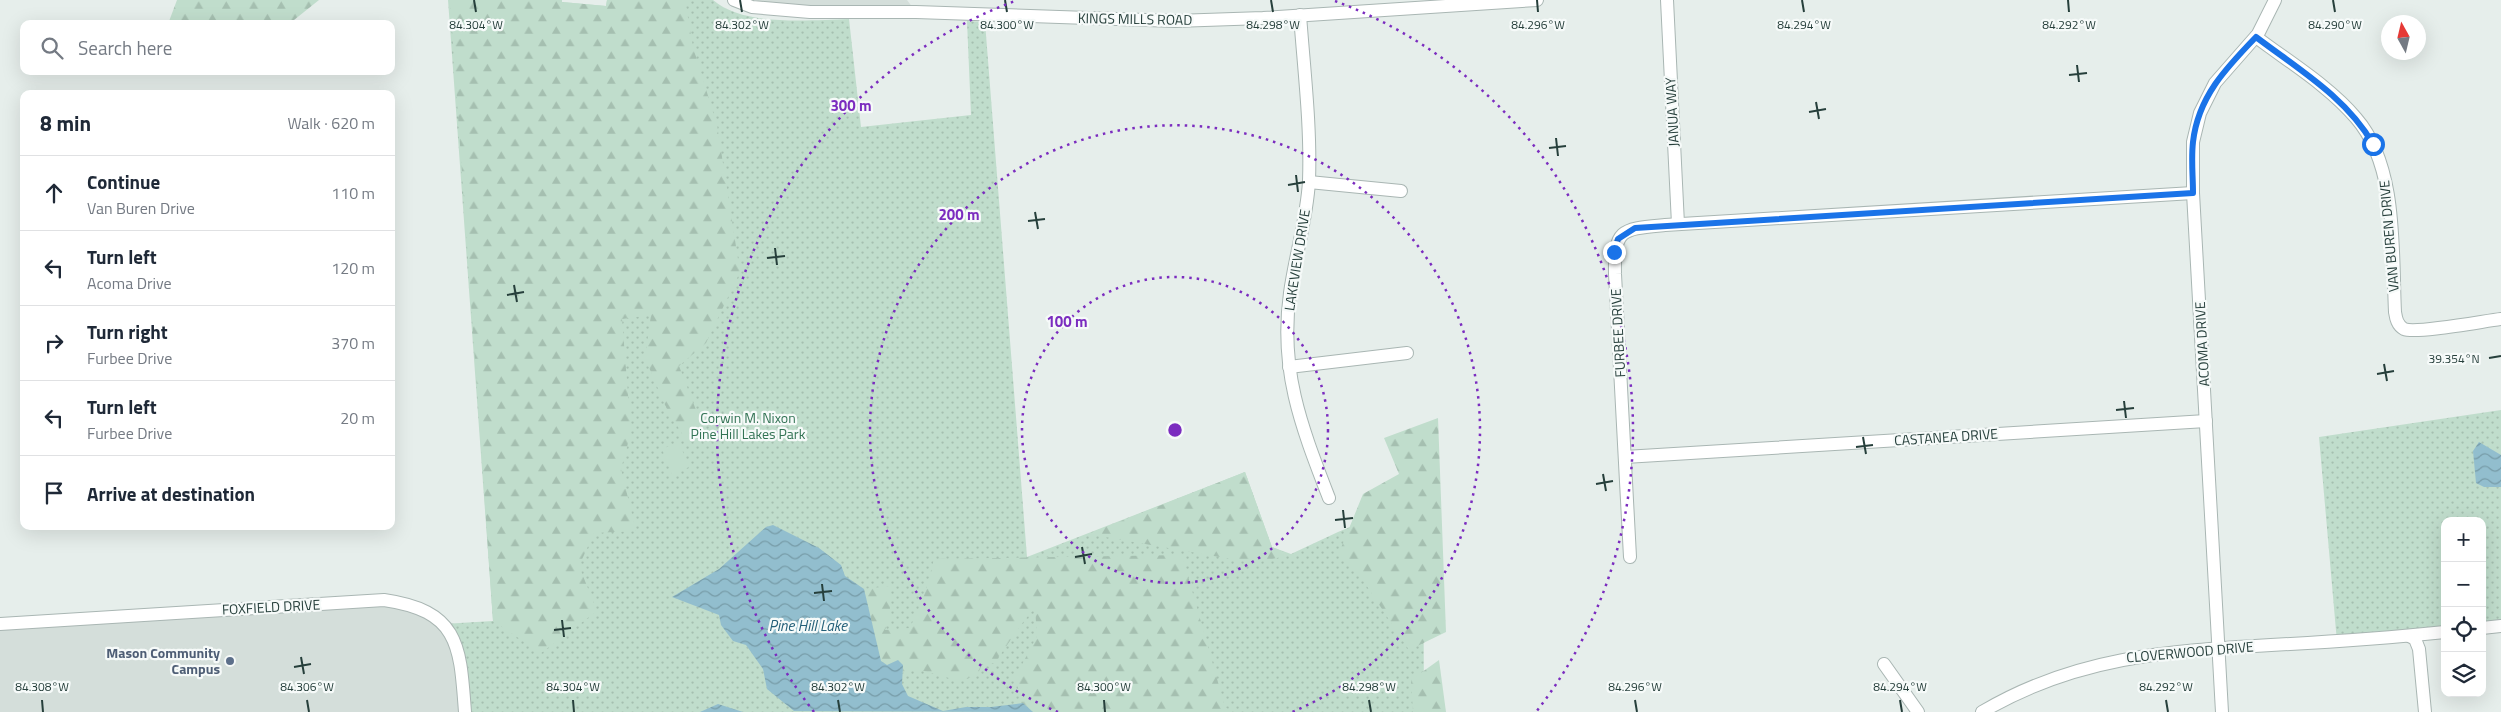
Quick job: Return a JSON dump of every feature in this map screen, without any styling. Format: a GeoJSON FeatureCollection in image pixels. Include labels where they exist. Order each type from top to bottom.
{"type":"FeatureCollection","features":[{"type":"Feature","properties":{"kind":"street","name":"KINGS MILLS ROAD"},"geometry":{"type":"LineString","coordinates":[[734,0],[752,7],[810,12],[916,12],[1175,21],[1300,15],[1349,6],[1537,0]]}},
{"type":"Feature","properties":{"kind":"street","name":"JANUA WAY"},"geometry":{"type":"LineString","coordinates":[[1667,0],[1678,224]]}},
{"type":"Feature","properties":{"kind":"street","name":"ACOMA DRIVE"},"geometry":{"type":"LineString","coordinates":[[2222,712],[2193,193],[2193,142],[2200,113],[2215,83],[2256,37],[2275,0]]}},
{"type":"Feature","properties":{"kind":"street","name":"LAKEVIEW DRIVE"},"geometry":{"type":"LineString","coordinates":[[1300,15],[1309,140],[1308,182],[1288,315],[1289,367],[1297,413],[1330,498]]}},
{"type":"Feature","properties":{"kind":"street","name":"VAN BUREN DRIVE"},"geometry":{"type":"LineString","coordinates":[[2256,37],[2335,97],[2357,118],[2373,144],[2383,170],[2388,193],[2395,312],[2400,326],[2404,329],[2419,330],[2501,319]]}},
{"type":"Feature","properties":{"kind":"street"},"geometry":{"type":"LineString","coordinates":[[1308,182],[1401,191]]}},
{"type":"Feature","properties":{"kind":"street","name":"FURBEE DRIVE"},"geometry":{"type":"LineString","coordinates":[[1630,557],[1615,274],[1615,245],[1623,234],[1635,228],[1678,224],[2193,193]]}},
{"type":"Feature","properties":{"kind":"street"},"geometry":{"type":"LineString","coordinates":[[1289,367],[1407,353]]}},
{"type":"Feature","properties":{"kind":"street","name":"CASTANEA DRIVE"},"geometry":{"type":"LineString","coordinates":[[1625,457],[2206,421]]}},
{"type":"Feature","properties":{"kind":"street","name":"FOXFIELD DRIVE"},"geometry":{"type":"LineString","coordinates":[[0,624],[384,600],[409,604],[428,611],[454,639],[459,650],[465,712]]}},
{"type":"Feature","properties":{"kind":"street"},"geometry":{"type":"LineString","coordinates":[[2486,628],[2501,626]]}},
{"type":"Feature","properties":{"kind":"street","name":"CLOVERWOOD DRIVE"},"geometry":{"type":"LineString","coordinates":[[1982,712],[2042,683],[2108,662],[2160,653],[2441,632]]}},
{"type":"Feature","properties":{"kind":"street"},"geometry":{"type":"LineString","coordinates":[[2409,636],[2415,639],[2419,649],[2426,712]]}},
{"type":"Feature","properties":{"kind":"street"},"geometry":{"type":"LineString","coordinates":[[1884,664],[1918,712]]}},
{"type":"Feature","properties":{"kind":"shaded area"},"geometry":{"type":"Polygon","coordinates":[[[734,0],[907,0],[916,12],[810,12],[734,0]]]}},
{"type":"Feature","properties":{"kind":"shaded area","name":"Mason Community Campus"},"geometry":{"type":"Polygon","coordinates":[[[409,604],[454,639],[465,712],[0,712],[0,624],[409,604]]]}},
{"type":"Feature","properties":{"kind":"green space"},"geometry":{"type":"Polygon","coordinates":[[[177,0],[319,0],[294,20],[170,20],[177,0]]]}},
{"type":"Feature","properties":{"kind":"green space","name":"Corwin M. Nixon Pine Hill Lakes Park"},"geometry":{"type":"Polygon","coordinates":[[[448,0],[562,0],[562,2],[606,6],[607,0],[713,0],[726,9],[742,15],[759,18],[797,21],[849,19],[861,127],[971,115],[967,21],[985,22],[1027,557],[1245,472],[1272,547],[1291,554],[1338,532],[1423,497],[1424,712],[465,712],[462,671],[443,624],[493,621],[448,0]]]}},
{"type":"Feature","properties":{"kind":"green space"},"geometry":{"type":"Polygon","coordinates":[[[450,0],[562,0],[562,2],[606,6],[607,0],[685,0],[693,47],[717,125],[740,272],[706,343],[679,366],[701,423],[687,442],[665,405],[645,358],[651,315],[622,319],[631,432],[621,469],[636,531],[594,533],[579,566],[597,611],[541,653],[493,621],[450,0]]]}},
{"type":"Feature","properties":{"kind":"green space"},"geometry":{"type":"Polygon","coordinates":[[[2501,410],[2501,626],[2486,628],[2486,517],[2441,517],[2441,632],[2337,642],[2319,437],[2501,410]]]}},
{"type":"Feature","properties":{"kind":"green space"},"geometry":{"type":"Polygon","coordinates":[[[1438,418],[1446,632],[1409,650],[1355,568],[1339,553],[1363,494],[1399,474],[1384,438],[1438,418]]]}},
{"type":"Feature","properties":{"kind":"green space"},"geometry":{"type":"Polygon","coordinates":[[[679,442],[689,467],[672,475],[662,449],[679,442]]]}},
{"type":"Feature","properties":{"kind":"green space"},"geometry":{"type":"Polygon","coordinates":[[[1245,472],[1272,547],[1291,555],[1254,563],[1088,534],[1245,472]]]}},
{"type":"Feature","properties":{"kind":"green space"},"geometry":{"type":"Polygon","coordinates":[[[1182,555],[1225,707],[1233,712],[1033,712],[1023,703],[1015,678],[1037,636],[1035,608],[994,663],[982,665],[976,677],[956,680],[917,669],[902,673],[903,665],[887,665],[881,661],[864,589],[890,586],[890,616],[885,630],[910,628],[925,593],[934,559],[1182,555]]]}},
{"type":"Feature","properties":{"kind":"green space"},"geometry":{"type":"Polygon","coordinates":[[[1439,660],[1446,712],[1413,712],[1411,680],[1439,660]]]}},
{"type":"Feature","properties":{"kind":"water"},"geometry":{"type":"Polygon","coordinates":[[[2479,442],[2501,455],[2501,487],[2484,487],[2476,483],[2473,451],[2479,442]]]}},
{"type":"Feature","properties":{"kind":"water","name":"Pine Hill Lake"},"geometry":{"type":"Polygon","coordinates":[[[773,525],[819,548],[841,565],[845,576],[864,589],[881,661],[887,665],[898,660],[903,665],[902,684],[908,696],[943,711],[966,707],[991,707],[1023,703],[1033,712],[794,711],[767,689],[763,669],[746,645],[733,641],[721,625],[719,615],[672,597],[719,569],[766,527],[773,525]]]}},
{"type":"Feature","properties":{"kind":"water"},"geometry":{"type":"Polygon","coordinates":[[[718,704],[743,712],[700,712],[718,704]]]}},
{"type":"Feature","properties":{"kind":"place","name":"Mason Community Campus"},"geometry":{"type":"Point","coordinates":[230,661]}},
{"type":"Feature","properties":{"kind":"route"},"geometry":{"type":"LineString","coordinates":[[1614,252],[1618,239],[1629,230],[1635,228],[2193,193],[2192,153],[2196,122],[2215,83],[2256,37],[2335,97],[2357,118],[2373,144]]}}]}
